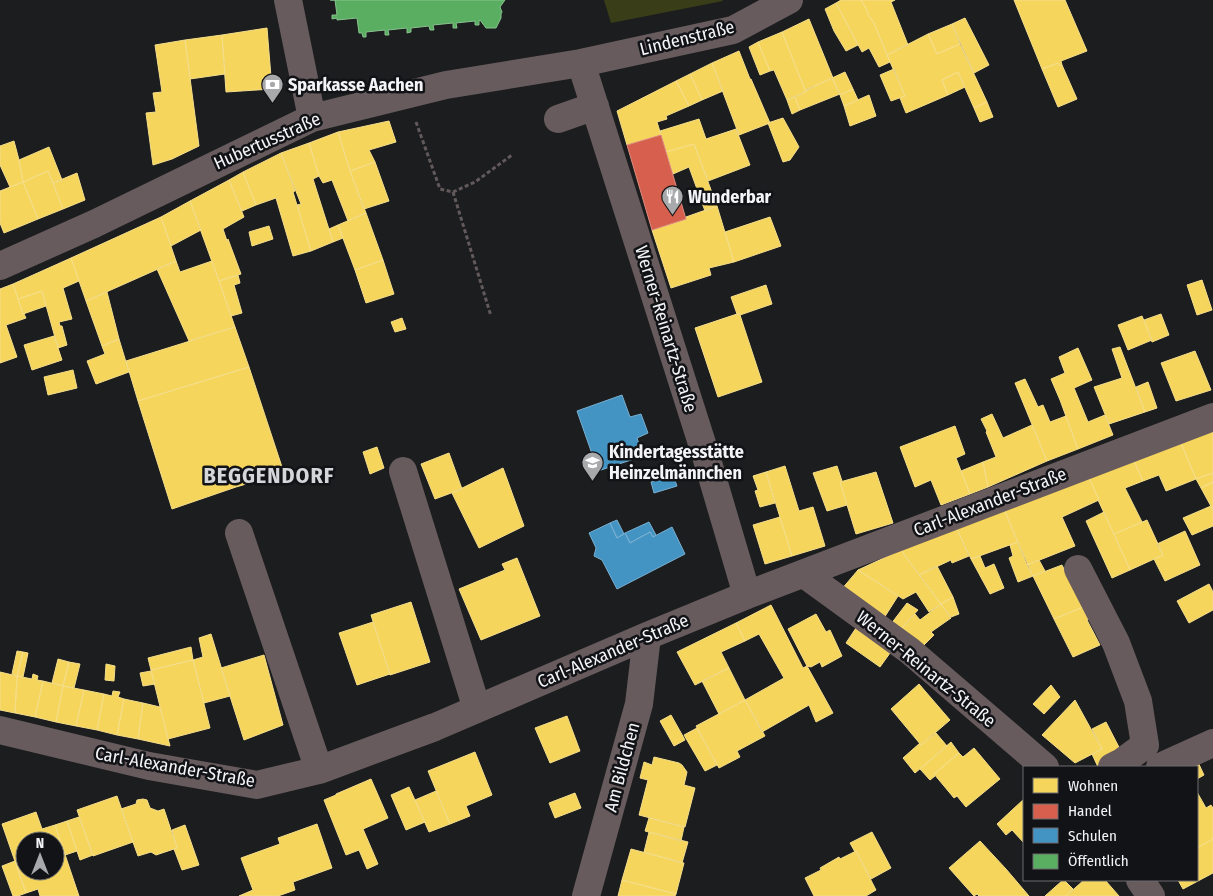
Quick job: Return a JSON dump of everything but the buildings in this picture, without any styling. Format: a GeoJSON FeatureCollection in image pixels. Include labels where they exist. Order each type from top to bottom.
{"type":"FeatureCollection","features":[{"type":"Feature","properties":{"kind":"street"},"geometry":{"type":"LineString","coordinates":[[288,0],[312,118]]}},
{"type":"Feature","properties":{"kind":"street","name":"Lindenstraße"},"geometry":{"type":"LineString","coordinates":[[581,63],[733,30],[789,0]]}},
{"type":"Feature","properties":{"kind":"street","name":"Hubertusstraße"},"geometry":{"type":"LineString","coordinates":[[0,266],[94,224],[312,118],[446,85],[581,63]]}},
{"type":"Feature","properties":{"kind":"street","name":"Werner-Reinartz-Straße"},"geometry":{"type":"LineString","coordinates":[[581,63],[697,428],[747,595]]}},
{"type":"Feature","properties":{"kind":"street"},"geometry":{"type":"LineString","coordinates":[[558,119],[595,106]]}},
{"type":"Feature","properties":{"kind":"street","name":"Carl-Alexander-Straße"},"geometry":{"type":"LineString","coordinates":[[0,730],[149,766],[257,785],[319,770],[435,727],[646,636],[747,595],[1213,417]]}},
{"type":"Feature","properties":{"kind":"street"},"geometry":{"type":"LineString","coordinates":[[403,470],[477,709]]}},
{"type":"Feature","properties":{"kind":"street"},"geometry":{"type":"LineString","coordinates":[[239,533],[319,770]]}},
{"type":"Feature","properties":{"kind":"street"},"geometry":{"type":"LineString","coordinates":[[1078,569],[1116,643],[1138,701],[1145,745],[1114,766]]}},
{"type":"Feature","properties":{"kind":"street","name":"Werner-Reinartz-Straße"},"geometry":{"type":"LineString","coordinates":[[804,574],[910,651],[1043,766]]}},
{"type":"Feature","properties":{"kind":"street","name":"Am Bildchen"},"geometry":{"type":"LineString","coordinates":[[586,896],[639,704],[646,636]]}},
{"type":"Feature","properties":{"kind":"street"},"geometry":{"type":"LineString","coordinates":[[1162,766],[1213,743]]}},
{"type":"Feature","properties":{"kind":"street"},"geometry":{"type":"LineString","coordinates":[[1141,881],[1151,896]]}},
{"type":"Feature","properties":{"kind":"path"},"geometry":{"type":"LineString","coordinates":[[407,95],[440,189],[453,192],[475,182],[512,155]]}},
{"type":"Feature","properties":{"kind":"path"},"geometry":{"type":"LineString","coordinates":[[453,192],[491,316]]}},
{"type":"Feature","properties":{"kind":"green space"},"geometry":{"type":"Polygon","coordinates":[[[604,0],[722,0],[723,1],[611,23],[604,0]]]}},
{"type":"Feature","properties":{"kind":"place","name":"Sparkasse Aachen"},"geometry":{"type":"Point","coordinates":[272,104]}},
{"type":"Feature","properties":{"kind":"place","name":"Wunderbar"},"geometry":{"type":"Point","coordinates":[672,216]}},
{"type":"Feature","properties":{"kind":"place","name":"Kindertagesstätte Heinzelmännchen"},"geometry":{"type":"Point","coordinates":[593,481]}},
{"type":"Feature","properties":{"kind":"district","name":"BEGGENDORF"},"geometry":{"type":"Point","coordinates":[269,475]}}]}
